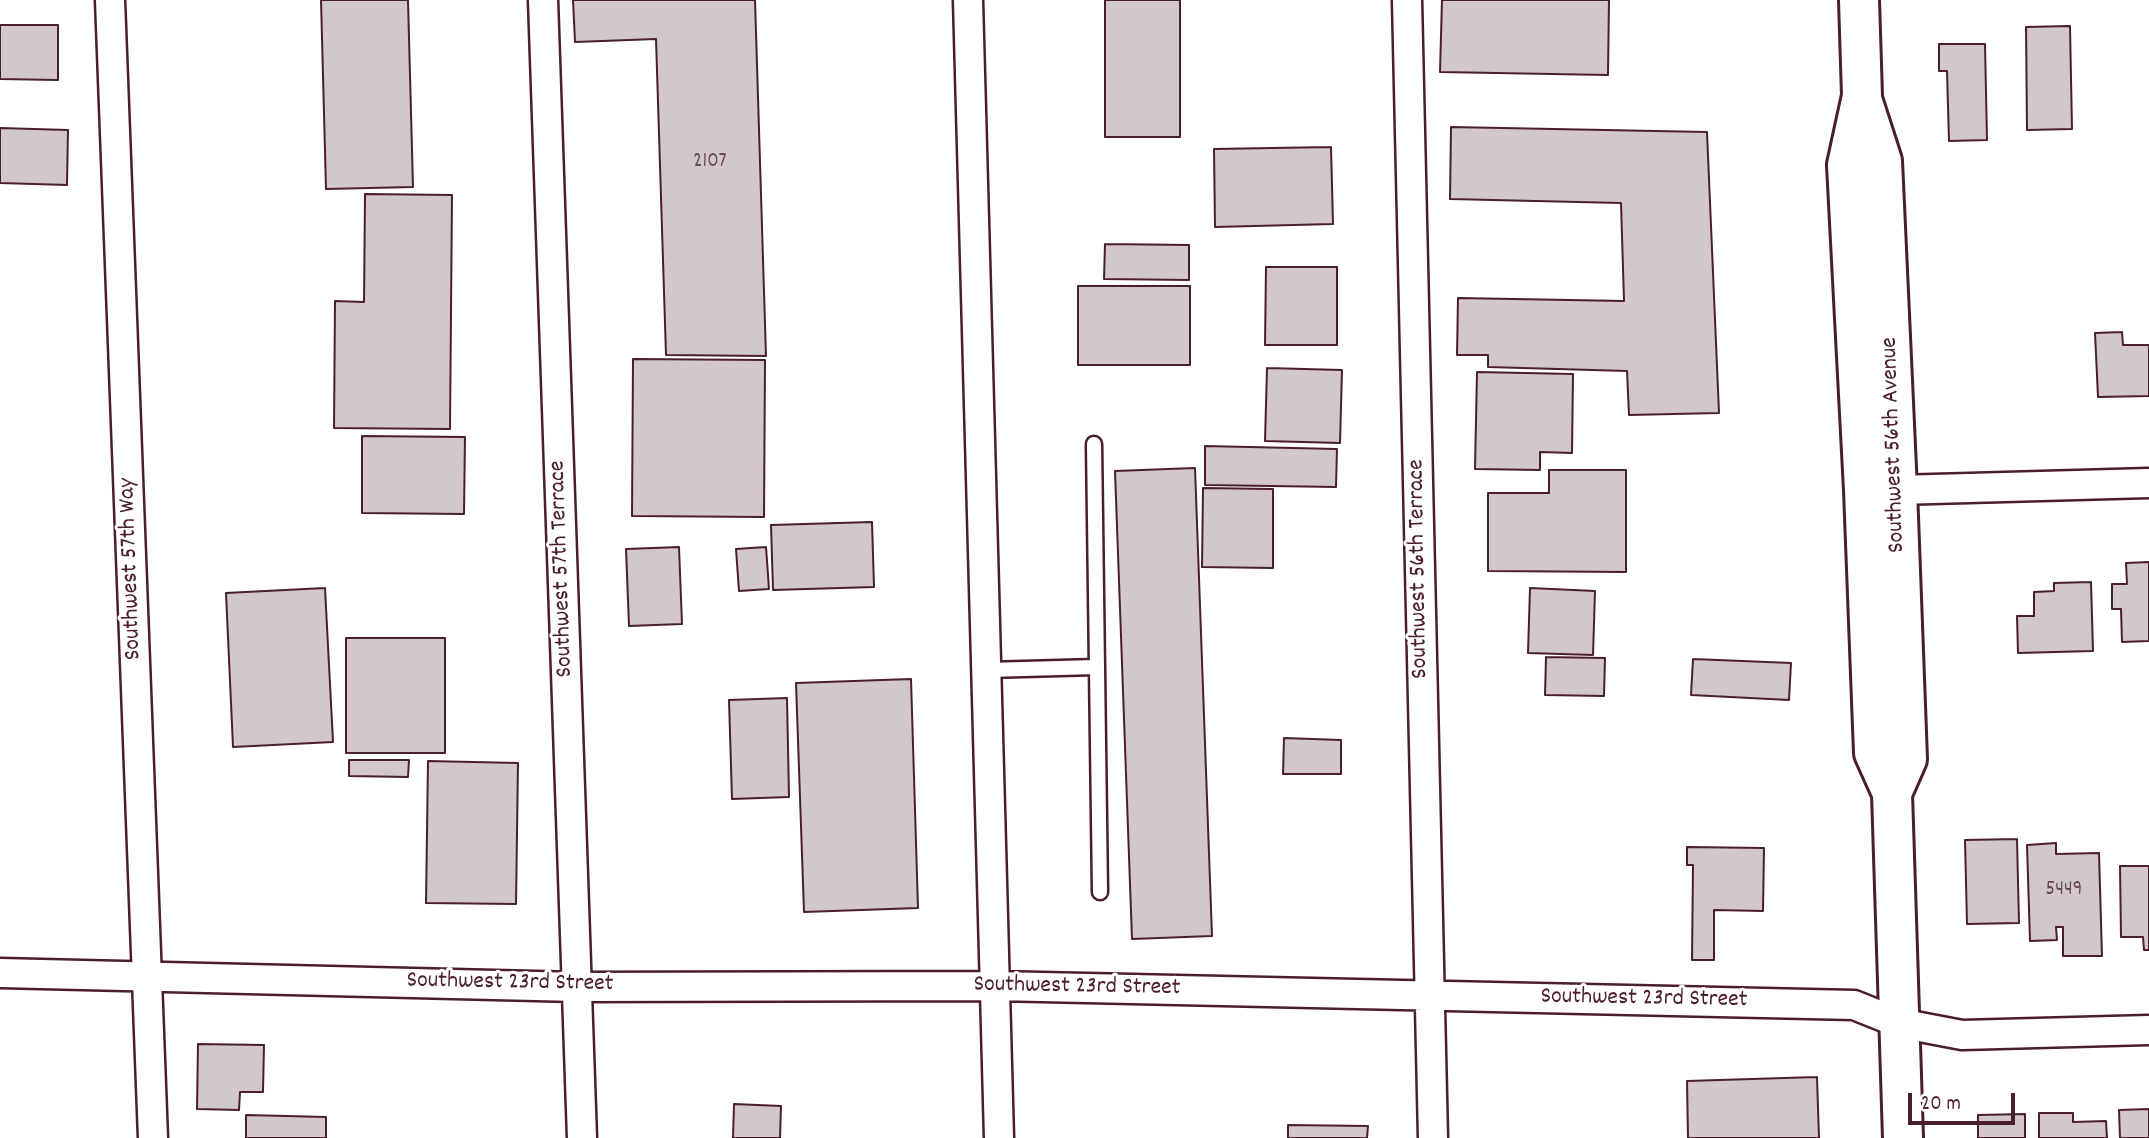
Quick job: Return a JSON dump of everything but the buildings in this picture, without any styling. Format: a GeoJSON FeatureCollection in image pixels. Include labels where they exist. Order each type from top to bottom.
{"type":"FeatureCollection","features":[{"type":"Feature","properties":{"kind":"street","name":"Southwest 57th Way"},"geometry":{"type":"LineString","coordinates":[[110,0],[153,1138]]}},
{"type":"Feature","properties":{"kind":"street","name":"Southwest 57th Terrace"},"geometry":{"type":"LineString","coordinates":[[543,0],[582,1138]]}},
{"type":"Feature","properties":{"kind":"street"},"geometry":{"type":"LineString","coordinates":[[968,0],[999,1138]]}},
{"type":"Feature","properties":{"kind":"street","name":"Southwest 56th Terrace"},"geometry":{"type":"LineString","coordinates":[[1407,0],[1433,1138]]}},
{"type":"Feature","properties":{"kind":"street","name":"Southwest 56th Avenue"},"geometry":{"type":"LineString","coordinates":[[1858,0],[1861,96],[1847,165],[1874,752],[1892,793],[1903,1138]]}},
{"type":"Feature","properties":{"kind":"street","name":"Southwest 56th Avenue"},"geometry":{"type":"LineString","coordinates":[[1861,96],[1882,161],[1897,490],[1908,759],[1892,793]]}},
{"type":"Feature","properties":{"kind":"street"},"geometry":{"type":"LineString","coordinates":[[1897,490],[2149,483]]}},
{"type":"Feature","properties":{"kind":"street","name":"Southwest 23rd Street"},"geometry":{"type":"LineString","coordinates":[[0,973],[577,987],[996,986],[1854,1005],[1899,1024],[1962,1035],[2149,1030]]}},
{"type":"Feature","properties":{"kind":"lane"},"geometry":{"type":"LineString","coordinates":[[1094,444],[1100,892]]}},
{"type":"Feature","properties":{"kind":"lane"},"geometry":{"type":"LineString","coordinates":[[987,670],[1096,667]]}}]}
